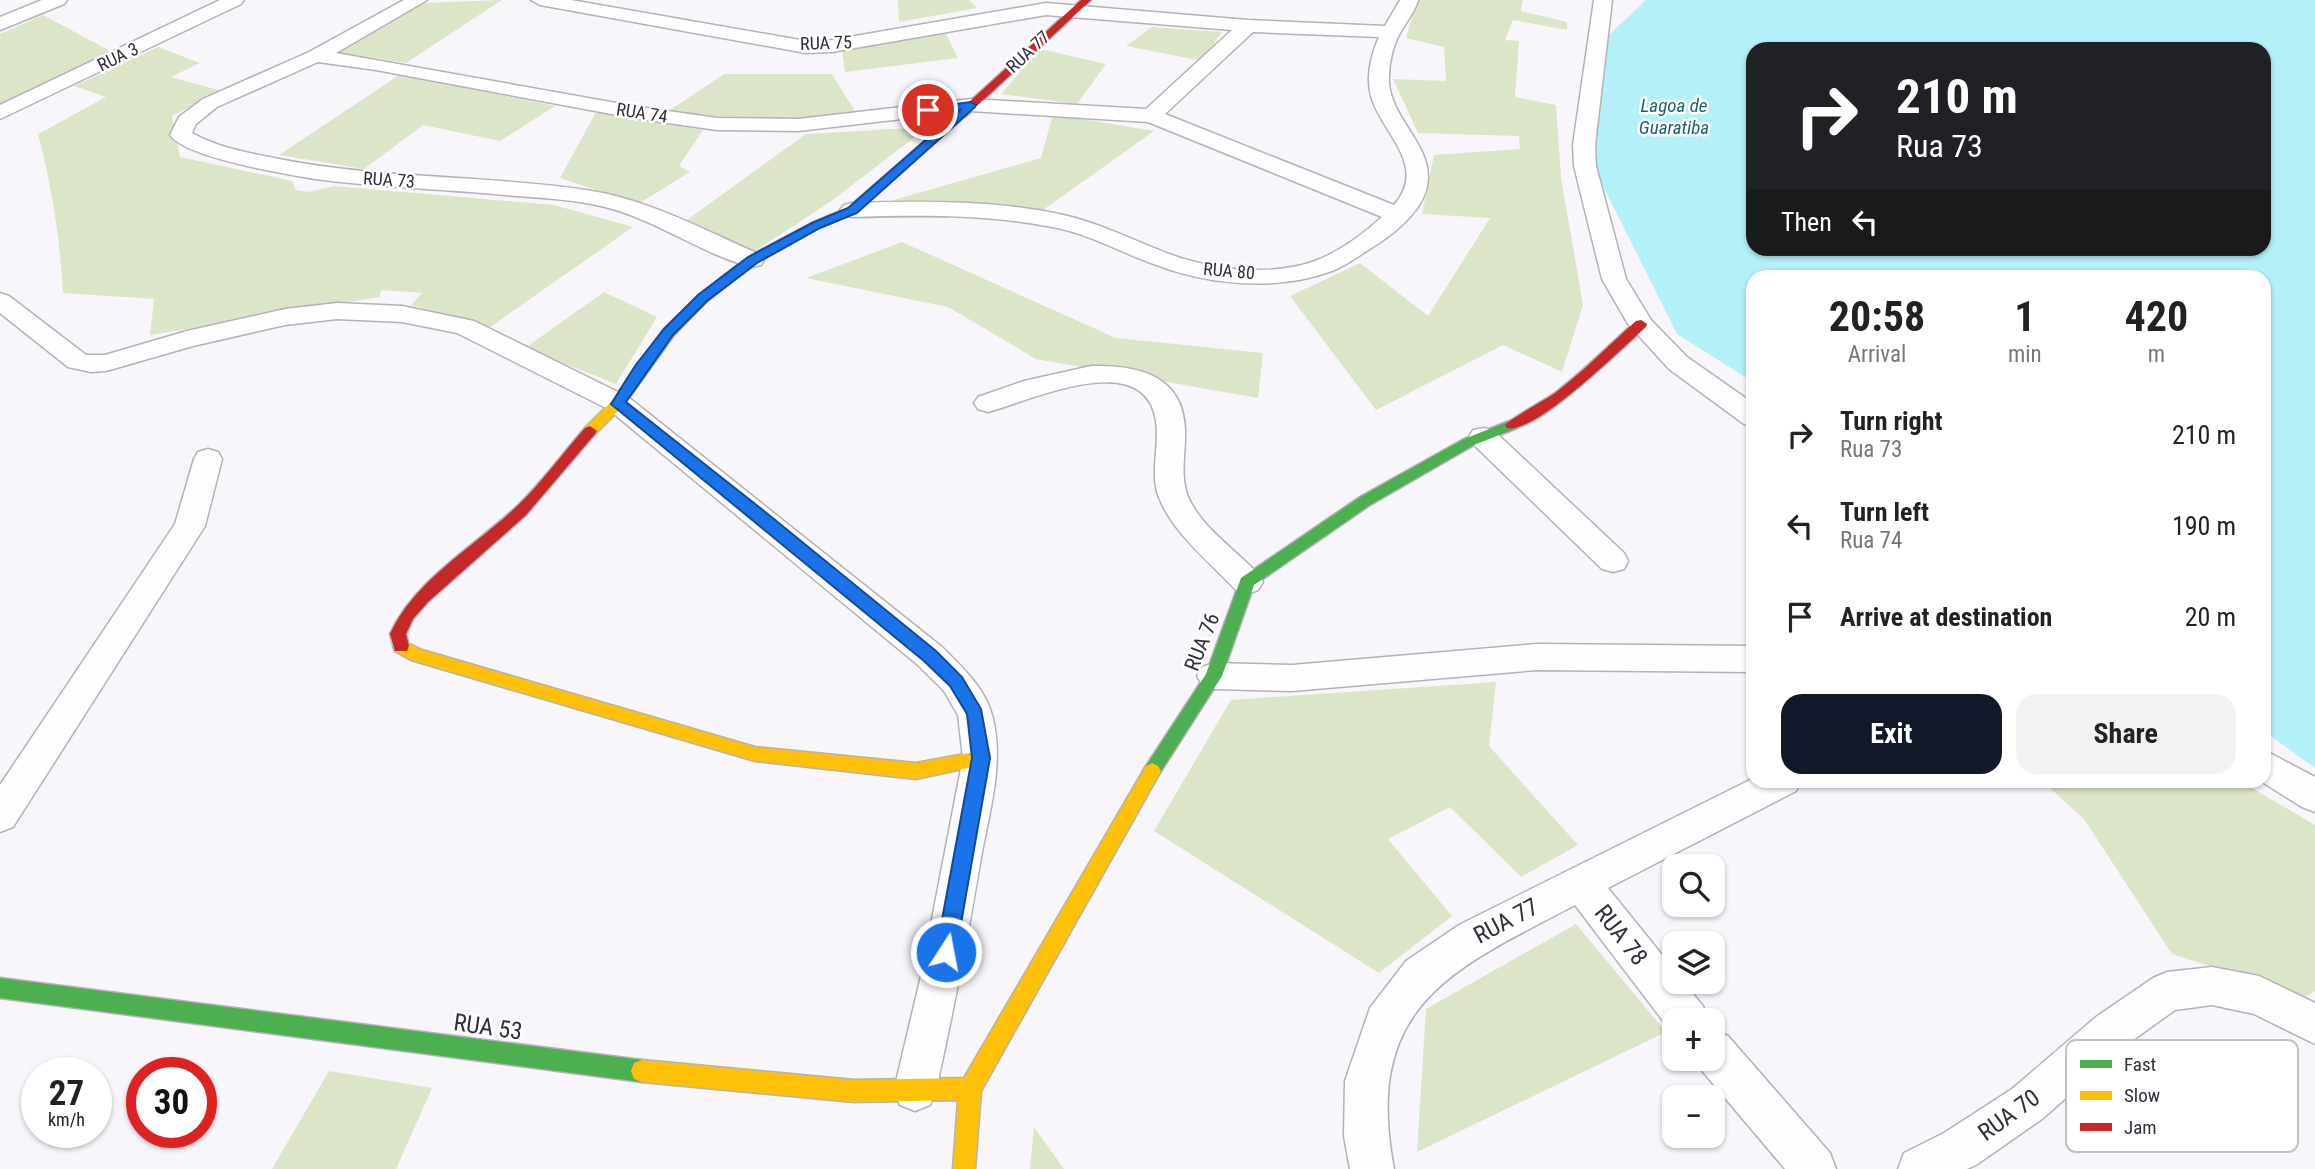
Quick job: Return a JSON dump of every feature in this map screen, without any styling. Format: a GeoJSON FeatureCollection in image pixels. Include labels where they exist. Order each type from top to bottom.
{"type":"FeatureCollection","features":[{"type":"Feature","properties":{"kind":"street"},"geometry":{"type":"LineString","coordinates":[[0,24],[32,4],[58,0]]}},
{"type":"Feature","properties":{"kind":"street","name":"RUA 3"},"geometry":{"type":"LineString","coordinates":[[0,113],[235,0]]}},
{"type":"Feature","properties":{"kind":"street"},"geometry":{"type":"LineString","coordinates":[[316,56],[418,0]]}},
{"type":"Feature","properties":{"kind":"street","name":"RUA 75"},"geometry":{"type":"LineString","coordinates":[[540,0],[806,47],[861,41],[1021,12],[1060,9],[1070,13]]}},
{"type":"Feature","properties":{"kind":"street","name":"RUA 77"},"geometry":{"type":"LineString","coordinates":[[971,105],[1086,0]]}},
{"type":"Feature","properties":{"kind":"street","name":"RUA 80"},"geometry":{"type":"LineString","coordinates":[[852,210],[984,210],[1028,215],[1082,226],[1171,263],[1213,273],[1275,275],[1297,273],[1326,265],[1367,240],[1397,215],[1415,191],[1418,172],[1412,153],[1380,97],[1382,56],[1391,32],[1406,12],[1409,0]]}},
{"type":"Feature","properties":{"kind":"street"},"geometry":{"type":"LineString","coordinates":[[1603,0],[1585,125],[1585,166],[1614,279],[1641,324],[1678,363],[1746,412]]}},
{"type":"Feature","properties":{"kind":"street"},"geometry":{"type":"LineString","coordinates":[[1070,13],[1248,26],[1391,32]]}},
{"type":"Feature","properties":{"kind":"street"},"geometry":{"type":"LineString","coordinates":[[1151,116],[1248,26]]}},
{"type":"Feature","properties":{"kind":"street","name":"RUA 74"},"geometry":{"type":"LineString","coordinates":[[316,56],[376,64],[633,112],[717,124],[798,125],[971,105],[1151,116],[1397,215]]}},
{"type":"Feature","properties":{"kind":"street","name":"RUA 73"},"geometry":{"type":"LineString","coordinates":[[316,56],[210,103],[186,121],[181,135],[201,148],[290,169],[365,178],[507,187],[591,198],[634,210],[752,260]]}},
{"type":"Feature","properties":{"kind":"street"},"geometry":{"type":"LineString","coordinates":[[971,105],[852,210],[816,225],[752,260],[703,298],[669,332],[640,369],[618,404],[582,439],[522,512],[422,598],[407,616],[398,634],[401,646],[417,654],[755,754],[916,771],[981,758]]}},
{"type":"Feature","properties":{"kind":"street"},"geometry":{"type":"LineString","coordinates":[[0,301],[77,361],[91,364],[106,363],[187,339],[285,317],[337,311],[402,314],[465,327],[618,404],[764,519],[930,656],[956,682],[975,714],[981,758],[944,963],[915,1090]]}},
{"type":"Feature","properties":{"kind":"street"},"geometry":{"type":"LineString","coordinates":[[988,403],[1036,385],[1078,375],[1115,374],[1144,380],[1158,388],[1170,419],[1169,486],[1176,504],[1191,524],[1247,582],[1365,501],[1483,437],[1523,421],[1561,393],[1641,324]]}},
{"type":"Feature","properties":{"kind":"street"},"geometry":{"type":"LineString","coordinates":[[1483,437],[1613,561]]}},
{"type":"Feature","properties":{"kind":"street"},"geometry":{"type":"LineString","coordinates":[[0,816],[190,526],[208,458]]}},
{"type":"Feature","properties":{"kind":"street","name":"RUA 76"},"geometry":{"type":"LineString","coordinates":[[964,1169],[970,1089],[1144,783],[1214,676],[1247,582]]}},
{"type":"Feature","properties":{"kind":"street"},"geometry":{"type":"LineString","coordinates":[[1214,676],[1292,678],[1537,657],[1746,659]]}},
{"type":"Feature","properties":{"kind":"street"},"geometry":{"type":"LineString","coordinates":[[2271,769],[2315,796]]}},
{"type":"Feature","properties":{"kind":"street","name":"RUA 77"},"geometry":{"type":"LineString","coordinates":[[1371,1169],[1366,1136],[1366,1081],[1385,1022],[1420,975],[1473,938],[1767,788]]}},
{"type":"Feature","properties":{"kind":"street","name":"RUA 78"},"geometry":{"type":"LineString","coordinates":[[1580,882],[1679,1008]]}},
{"type":"Feature","properties":{"kind":"street","name":"RUA 70"},"geometry":{"type":"LineString","coordinates":[[2101,1040],[2167,992],[2212,986],[2259,996],[2315,1024]]}},
{"type":"Feature","properties":{"kind":"street","name":"RUA 53"},"geometry":{"type":"LineString","coordinates":[[0,988],[364,1033],[589,1065],[853,1091],[970,1089]]}},
{"type":"Feature","properties":{"kind":"street"},"geometry":{"type":"LineString","coordinates":[[1725,1065],[1814,1169]]}},
{"type":"Feature","properties":{"kind":"street","name":"RUA 70"},"geometry":{"type":"LineString","coordinates":[[1920,1169],[1960,1149],[2027,1104],[2066,1070]]}},
{"type":"Feature","properties":{"kind":"green space"},"geometry":{"type":"Polygon","coordinates":[[[502,0],[406,63],[330,51],[425,3],[502,0]]]}},
{"type":"Feature","properties":{"kind":"green space"},"geometry":{"type":"Polygon","coordinates":[[[898,0],[969,0],[977,8],[899,22],[898,0]]]}},
{"type":"Feature","properties":{"kind":"green space"},"geometry":{"type":"Polygon","coordinates":[[[1417,0],[1523,0],[1521,11],[1567,22],[1567,30],[1513,20],[1505,40],[1519,41],[1515,97],[1556,105],[1561,178],[1583,305],[1562,372],[1503,345],[1376,410],[1290,296],[1360,263],[1428,316],[1490,218],[1422,214],[1434,155],[1520,149],[1519,136],[1418,133],[1393,79],[1446,81],[1444,47],[1406,38],[1417,0]]]}},
{"type":"Feature","properties":{"kind":"green space"},"geometry":{"type":"Polygon","coordinates":[[[43,15],[112,52],[0,106],[0,34],[43,15]]]}},
{"type":"Feature","properties":{"kind":"green space"},"geometry":{"type":"Polygon","coordinates":[[[1152,27],[1222,32],[1202,61],[1126,46],[1152,27]]]}},
{"type":"Feature","properties":{"kind":"green space"},"geometry":{"type":"Polygon","coordinates":[[[944,30],[958,58],[845,72],[842,51],[944,30]]]}},
{"type":"Feature","properties":{"kind":"green space"},"geometry":{"type":"Polygon","coordinates":[[[158,47],[200,63],[171,77],[222,91],[172,116],[180,157],[292,181],[296,190],[309,192],[334,186],[554,205],[633,227],[486,330],[411,305],[422,293],[382,290],[379,297],[150,335],[154,299],[63,293],[55,213],[38,134],[106,97],[74,86],[158,47]]]}},
{"type":"Feature","properties":{"kind":"green space"},"geometry":{"type":"Polygon","coordinates":[[[1040,49],[1106,64],[1077,104],[1001,94],[1040,49]]]}},
{"type":"Feature","properties":{"kind":"green space"},"geometry":{"type":"Polygon","coordinates":[[[401,74],[555,106],[500,141],[423,125],[364,169],[279,155],[401,74]]]}},
{"type":"Feature","properties":{"kind":"green space"},"geometry":{"type":"Polygon","coordinates":[[[724,74],[832,74],[856,113],[754,125],[667,112],[724,74]]]}},
{"type":"Feature","properties":{"kind":"green space"},"geometry":{"type":"Polygon","coordinates":[[[596,112],[703,130],[679,166],[690,172],[638,204],[560,178],[596,112]]]}},
{"type":"Feature","properties":{"kind":"green space"},"geometry":{"type":"Polygon","coordinates":[[[1053,114],[1154,131],[1043,210],[883,203],[1041,158],[1053,114]]]}},
{"type":"Feature","properties":{"kind":"green space"},"geometry":{"type":"Polygon","coordinates":[[[928,127],[830,202],[755,251],[684,222],[806,134],[928,127]]]}},
{"type":"Feature","properties":{"kind":"green space"},"geometry":{"type":"Polygon","coordinates":[[[902,242],[1116,338],[1263,353],[1258,398],[1036,359],[948,307],[806,278],[902,242]]]}},
{"type":"Feature","properties":{"kind":"green space"},"geometry":{"type":"Polygon","coordinates":[[[604,292],[657,317],[616,384],[525,348],[604,292]]]}},
{"type":"Feature","properties":{"kind":"green space"},"geometry":{"type":"Polygon","coordinates":[[[1496,682],[1489,746],[1578,845],[1521,877],[1450,807],[1388,839],[1452,916],[1379,973],[1154,831],[1231,700],[1496,682]]]}},
{"type":"Feature","properties":{"kind":"green space"},"geometry":{"type":"Polygon","coordinates":[[[2050,788],[2252,788],[2315,825],[2315,991],[2305,997],[2172,954],[2084,819],[2050,788]]]}},
{"type":"Feature","properties":{"kind":"green space"},"geometry":{"type":"Polygon","coordinates":[[[1576,924],[1662,1027],[1662,1034],[1417,1152],[1426,1009],[1576,924]]]}},
{"type":"Feature","properties":{"kind":"green space"},"geometry":{"type":"Polygon","coordinates":[[[329,1071],[432,1088],[396,1169],[272,1169],[329,1071]]]}},
{"type":"Feature","properties":{"kind":"green space"},"geometry":{"type":"Polygon","coordinates":[[[1034,1127],[1064,1169],[1030,1169],[1034,1127]]]}},
{"type":"Feature","properties":{"kind":"water","name":"Lagoa de Guaratiba"},"geometry":{"type":"Polygon","coordinates":[[[1646,0],[2315,0],[2315,768],[2271,736],[2271,270],[1746,270],[1746,378],[1677,334],[1596,172],[1594,113],[1606,38],[1646,0]]]}},
{"type":"Feature","properties":{"kind":"traffic: fast"},"geometry":{"type":"LineString","coordinates":[[1152,771],[1214,676],[1247,582],[1365,501],[1469,442],[1512,425]]}},
{"type":"Feature","properties":{"kind":"traffic: fast"},"geometry":{"type":"LineString","coordinates":[[0,988],[642,1071]]}},
{"type":"Feature","properties":{"kind":"traffic: slow"},"geometry":{"type":"LineString","coordinates":[[590,431],[618,403],[669,332],[703,298],[752,260],[816,225],[852,210],[961,115]]}},
{"type":"Feature","properties":{"kind":"traffic: slow"},"geometry":{"type":"LineString","coordinates":[[401,646],[417,655],[755,754],[916,771],[981,758]]}},
{"type":"Feature","properties":{"kind":"traffic: slow"},"geometry":{"type":"LineString","coordinates":[[964,1169],[970,1089],[1152,771]]}},
{"type":"Feature","properties":{"kind":"traffic: slow"},"geometry":{"type":"LineString","coordinates":[[642,1071],[854,1091],[970,1089]]}},
{"type":"Feature","properties":{"kind":"traffic: jam"},"geometry":{"type":"LineString","coordinates":[[961,115],[1086,0]]}},
{"type":"Feature","properties":{"kind":"traffic: jam"},"geometry":{"type":"LineString","coordinates":[[1512,425],[1562,394],[1641,324]]}},
{"type":"Feature","properties":{"kind":"traffic: jam"},"geometry":{"type":"LineString","coordinates":[[401,646],[398,634],[406,616],[422,598],[521,511],[590,431]]}},
{"type":"Feature","properties":{"kind":"route"},"geometry":{"type":"LineString","coordinates":[[928,110],[971,105],[852,210],[816,225],[752,260],[703,298],[669,332],[640,369],[618,404],[764,519],[930,656],[956,682],[975,714],[981,758],[974,810],[946,952]]}}]}
